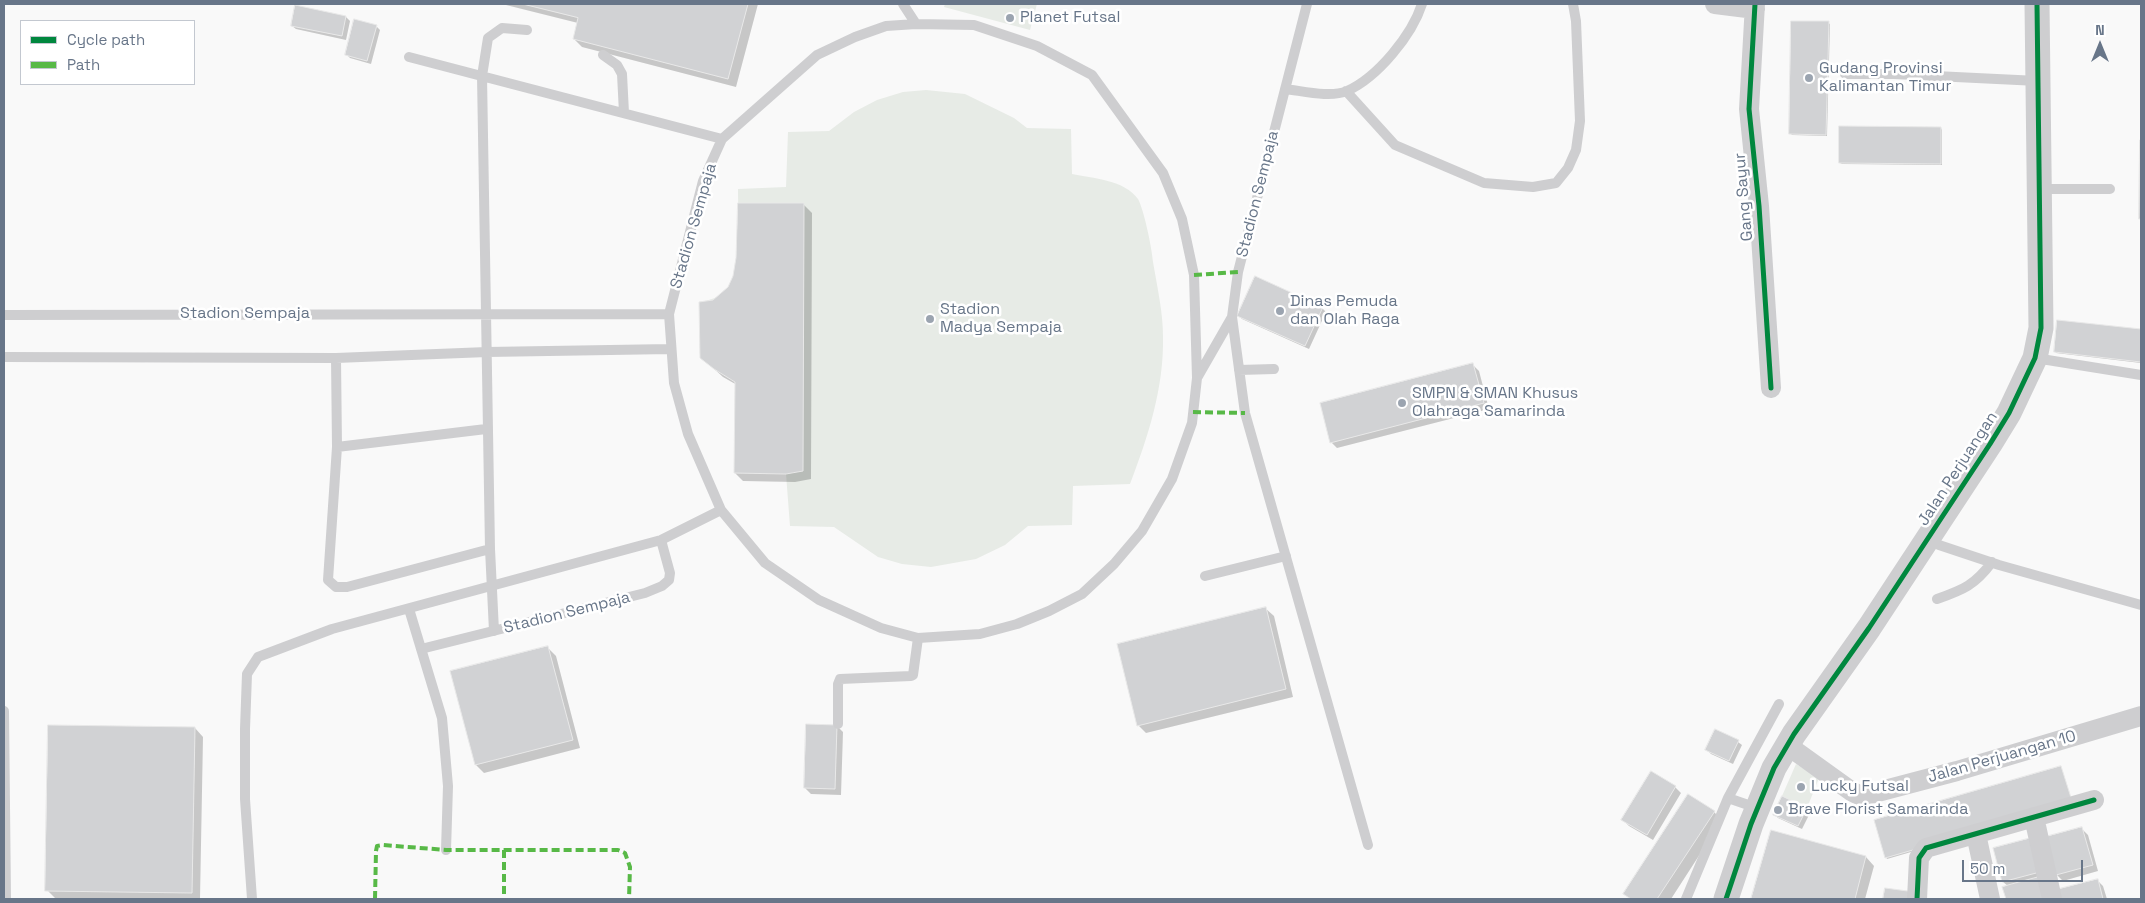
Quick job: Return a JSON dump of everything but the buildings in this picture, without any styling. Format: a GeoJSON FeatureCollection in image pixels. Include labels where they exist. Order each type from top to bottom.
{"type":"FeatureCollection","features":[{"type":"Feature","properties":{"kind":"street"},"geometry":{"type":"LineString","coordinates":[[1715,4],[1755,6]]}},
{"type":"Feature","properties":{"kind":"street","name":"Jalan Perjuangan"},"geometry":{"type":"LineString","coordinates":[[1726,899],[1757,808],[1774,768],[1787,745],[1869,628],[2009,413],[2035,358],[2041,328],[2037,4]]}},
{"type":"Feature","properties":{"kind":"street","name":"Gang Sayur"},"geometry":{"type":"LineString","coordinates":[[1755,6],[1748,109],[1759,206],[1771,388]]}},
{"type":"Feature","properties":{"kind":"street","name":"Jalan Perjuangan 10"},"geometry":{"type":"LineString","coordinates":[[1787,745],[1851,790],[1859,795],[1866,795],[1957,771],[2141,716]]}},
{"type":"Feature","properties":{"kind":"street"},"geometry":{"type":"LineString","coordinates":[[1917,899],[1919,858],[1926,848],[2094,800]]}},
{"type":"Feature","properties":{"kind":"street"},"geometry":{"type":"LineString","coordinates":[[2034,818],[2052,899]]}},
{"type":"Feature","properties":{"kind":"street"},"geometry":{"type":"LineString","coordinates":[[1976,834],[1990,899]]}},
{"type":"Feature","properties":{"kind":"lane"},"geometry":{"type":"LineString","coordinates":[[903,4],[916,24]]}},
{"type":"Feature","properties":{"kind":"lane","name":"Stadion Sempaja"},"geometry":{"type":"LineString","coordinates":[[1197,378],[1232,317],[1238,272],[1307,4]]}},
{"type":"Feature","properties":{"kind":"lane"},"geometry":{"type":"LineString","coordinates":[[1286,89],[1319,94],[1346,91],[1376,72],[1410,30],[1422,4]]}},
{"type":"Feature","properties":{"kind":"lane"},"geometry":{"type":"LineString","coordinates":[[1346,91],[1395,145],[1484,183],[1533,187],[1556,183],[1568,168],[1576,150],[1580,121],[1574,4]]}},
{"type":"Feature","properties":{"kind":"lane","name":"Stadion Sempaja"},"geometry":{"type":"LineString","coordinates":[[916,24],[974,25],[1037,46],[1092,75],[1163,173],[1182,219],[1194,274],[1197,378],[1192,423],[1172,479],[1142,532],[1114,564],[1082,594],[1049,611],[1016,624],[980,634],[918,638],[881,628],[819,600],[765,563],[721,510],[688,434],[674,383],[669,314],[703,181],[722,139],[817,55],[855,37],[886,26],[916,24]]}},
{"type":"Feature","properties":{"kind":"lane"},"geometry":{"type":"LineString","coordinates":[[494,631],[486,429],[487,352],[482,76],[488,38],[502,28],[527,30]]}},
{"type":"Feature","properties":{"kind":"lane"},"geometry":{"type":"LineString","coordinates":[[603,55],[617,65],[622,74],[624,113]]}},
{"type":"Feature","properties":{"kind":"lane"},"geometry":{"type":"LineString","coordinates":[[410,58],[722,139]]}},
{"type":"Feature","properties":{"kind":"lane"},"geometry":{"type":"LineString","coordinates":[[1845,74],[1894,74],[2038,81]]}},
{"type":"Feature","properties":{"kind":"lane"},"geometry":{"type":"LineString","coordinates":[[2040,189],[2110,189]]}},
{"type":"Feature","properties":{"kind":"lane","name":"Stadion Sempaja"},"geometry":{"type":"LineString","coordinates":[[4,315],[669,314]]}},
{"type":"Feature","properties":{"kind":"lane"},"geometry":{"type":"LineString","coordinates":[[1232,317],[1244,413],[1368,845]]}},
{"type":"Feature","properties":{"kind":"lane"},"geometry":{"type":"LineString","coordinates":[[4,357],[336,358],[487,352],[671,349]]}},
{"type":"Feature","properties":{"kind":"lane"},"geometry":{"type":"LineString","coordinates":[[336,358],[336,447],[328,580],[336,588],[347,587],[490,549]]}},
{"type":"Feature","properties":{"kind":"lane"},"geometry":{"type":"LineString","coordinates":[[2035,358],[2141,375]]}},
{"type":"Feature","properties":{"kind":"lane"},"geometry":{"type":"LineString","coordinates":[[1239,370],[1274,369]]}},
{"type":"Feature","properties":{"kind":"lane"},"geometry":{"type":"LineString","coordinates":[[336,447],[486,429]]}},
{"type":"Feature","properties":{"kind":"lane"},"geometry":{"type":"LineString","coordinates":[[252,899],[245,799],[247,674],[258,657],[332,629],[660,540],[721,510]]}},
{"type":"Feature","properties":{"kind":"lane"},"geometry":{"type":"LineString","coordinates":[[1928,538],[1939,545],[1992,562],[2141,605]]}},
{"type":"Feature","properties":{"kind":"lane","name":"Stadion Sempaja"},"geometry":{"type":"LineString","coordinates":[[421,649],[645,593],[662,586],[669,580],[670,573],[660,540]]}},
{"type":"Feature","properties":{"kind":"lane"},"geometry":{"type":"LineString","coordinates":[[1205,576],[1286,556]]}},
{"type":"Feature","properties":{"kind":"lane"},"geometry":{"type":"LineString","coordinates":[[1937,599],[1963,590],[1979,579],[1992,562]]}},
{"type":"Feature","properties":{"kind":"lane"},"geometry":{"type":"LineString","coordinates":[[410,609],[442,718],[448,786],[446,850]]}},
{"type":"Feature","properties":{"kind":"lane"},"geometry":{"type":"LineString","coordinates":[[838,724],[838,684],[840,679],[913,675],[918,638]]}},
{"type":"Feature","properties":{"kind":"lane"},"geometry":{"type":"LineString","coordinates":[[1686,899],[1728,798],[1779,704]]}},
{"type":"Feature","properties":{"kind":"lane"},"geometry":{"type":"LineString","coordinates":[[4,711],[6,899]]}},
{"type":"Feature","properties":{"kind":"lane"},"geometry":{"type":"LineString","coordinates":[[1728,798],[1757,808]]}},
{"type":"Feature","properties":{"kind":"shaded area","name":"Planet Futsal"},"geometry":{"type":"Polygon","coordinates":[[[945,4],[1037,4],[1030,30],[944,7],[945,4]]]}},
{"type":"Feature","properties":{"kind":"shaded area","name":"Stadion Madya Sempaja"},"geometry":{"type":"Polygon","coordinates":[[[926,90],[965,94],[1014,118],[1027,128],[1071,129],[1072,174],[1117,184],[1138,199],[1149,239],[1163,328],[1163,356],[1158,394],[1143,448],[1130,484],[1073,486],[1072,525],[1028,526],[1005,545],[976,559],[931,567],[902,564],[878,557],[834,527],[790,526],[786,474],[734,473],[735,382],[700,358],[699,302],[712,299],[723,293],[733,277],[738,239],[738,189],[786,187],[788,132],[829,131],[854,112],[877,100],[903,92],[926,90]]]}},
{"type":"Feature","properties":{"kind":"shaded area","name":"Lucky Futsal"},"geometry":{"type":"Polygon","coordinates":[[[1796,764],[1819,778],[1807,808],[1782,796],[1796,764]]]}},
{"type":"Feature","properties":{"kind":"marked path"},"geometry":{"type":"LineString","coordinates":[[1194,275],[1238,272]]}},
{"type":"Feature","properties":{"kind":"marked path"},"geometry":{"type":"LineString","coordinates":[[1193,412],[1245,413]]}},
{"type":"Feature","properties":{"kind":"marked path"},"geometry":{"type":"LineString","coordinates":[[375,899],[376,851],[377,846],[383,845],[446,850],[618,850],[625,853],[630,867],[629,899]]}},
{"type":"Feature","properties":{"kind":"marked path"},"geometry":{"type":"LineString","coordinates":[[504,850],[504,899]]}},
{"type":"Feature","properties":{"kind":"cycle path"},"geometry":{"type":"LineString","coordinates":[[1755,4],[1749,109],[1759,206],[1771,388]]}},
{"type":"Feature","properties":{"kind":"cycle path"},"geometry":{"type":"LineString","coordinates":[[1726,899],[1751,824],[1774,768],[1794,734],[1869,628],[1990,444],[2009,413],[2035,358],[2041,328],[2037,4]]}},
{"type":"Feature","properties":{"kind":"cycle path"},"geometry":{"type":"LineString","coordinates":[[1917,899],[1919,858],[1926,848],[2094,800]]}},
{"type":"Feature","properties":{"kind":"place","name":"Planet Futsal"},"geometry":{"type":"Point","coordinates":[1010,18]}},
{"type":"Feature","properties":{"kind":"place","name":"Gudang Provinsi Kalimantan Timur"},"geometry":{"type":"Point","coordinates":[1809,78]}},
{"type":"Feature","properties":{"kind":"place","name":"Dinas Pemuda dan Olah Raga"},"geometry":{"type":"Point","coordinates":[1280,311]}},
{"type":"Feature","properties":{"kind":"place","name":"Stadion Madya Sempaja"},"geometry":{"type":"Point","coordinates":[930,319]}},
{"type":"Feature","properties":{"kind":"place","name":"SMPN & SMAN Khusus Olahraga Samarinda"},"geometry":{"type":"Point","coordinates":[1402,403]}},
{"type":"Feature","properties":{"kind":"place","name":"Lucky Futsal"},"geometry":{"type":"Point","coordinates":[1801,787]}},
{"type":"Feature","properties":{"kind":"place","name":"Brave Florist Samarinda"},"geometry":{"type":"Point","coordinates":[1778,810]}}]}
